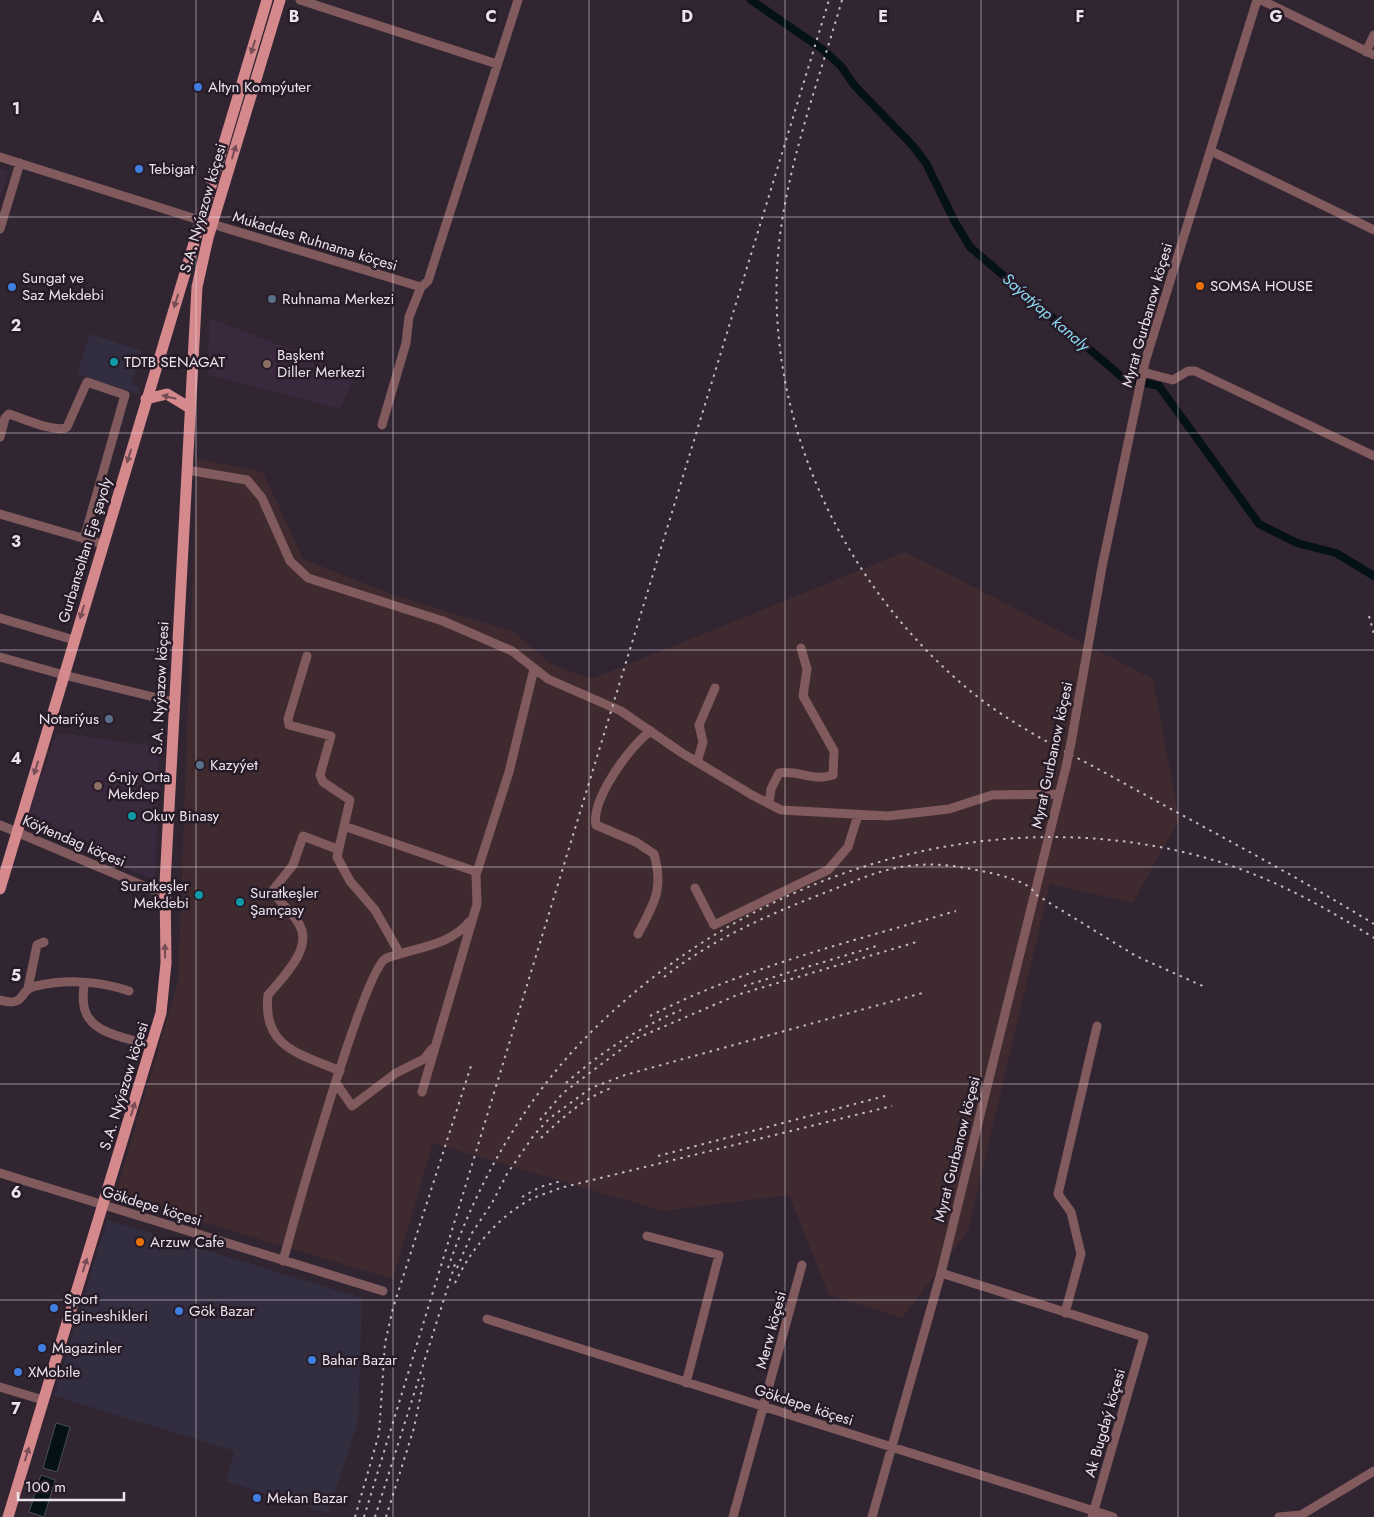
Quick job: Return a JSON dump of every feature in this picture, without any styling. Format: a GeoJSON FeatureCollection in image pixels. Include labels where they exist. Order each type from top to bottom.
{"type":"FeatureCollection","features":[{"type":"Feature","properties":{"kind":"main road","name":"S.A. Nyýazow köçesi"},"geometry":{"type":"LineString","coordinates":[[200,220],[267,0]]}},
{"type":"Feature","properties":{"kind":"main road","name":"S.A. Nyýazow köçesi"},"geometry":{"type":"LineString","coordinates":[[8,1517],[152,1046],[164,994],[165,895],[174,702],[197,287],[212,224],[280,0]]}},
{"type":"Feature","properties":{"kind":"main road","name":"Gurbansoltan Eje şayoly"},"geometry":{"type":"LineString","coordinates":[[0,889],[200,220]]}},
{"type":"Feature","properties":{"kind":"main road"},"geometry":{"type":"LineString","coordinates":[[146,398],[167,394],[190,408]]}},
{"type":"Feature","properties":{"kind":"street"},"geometry":{"type":"LineString","coordinates":[[300,0],[497,64]]}},
{"type":"Feature","properties":{"kind":"street"},"geometry":{"type":"LineString","coordinates":[[382,426],[406,343],[408,318],[422,287],[428,281],[518,0]]}},
{"type":"Feature","properties":{"kind":"street"},"geometry":{"type":"LineString","coordinates":[[1259,0],[1370,54],[1374,35]]}},
{"type":"Feature","properties":{"kind":"street","name":"Myrat Gurbanow köçesi"},"geometry":{"type":"LineString","coordinates":[[872,1517],[941,1273],[1066,767],[1102,568],[1143,372],[1259,0]]}},
{"type":"Feature","properties":{"kind":"street"},"geometry":{"type":"LineString","coordinates":[[1211,151],[1374,230]]}},
{"type":"Feature","properties":{"kind":"street","name":"Mukaddes Ruhnama köçesi"},"geometry":{"type":"LineString","coordinates":[[0,157],[212,224],[422,287]]}},
{"type":"Feature","properties":{"kind":"street"},"geometry":{"type":"LineString","coordinates":[[0,229],[20,163]]}},
{"type":"Feature","properties":{"kind":"street"},"geometry":{"type":"LineString","coordinates":[[1143,372],[1173,380],[1188,371],[1195,371],[1374,456]]}},
{"type":"Feature","properties":{"kind":"street"},"geometry":{"type":"LineString","coordinates":[[0,437],[5,418],[10,414],[55,429],[64,430],[87,382],[125,395],[84,539]]}},
{"type":"Feature","properties":{"kind":"street"},"geometry":{"type":"LineString","coordinates":[[187,470],[247,480],[262,498],[290,561],[308,578],[443,621],[512,651],[548,679],[622,711],[697,762],[781,810],[888,816],[949,809],[992,795],[1059,794]]}},
{"type":"Feature","properties":{"kind":"street"},"geometry":{"type":"LineString","coordinates":[[0,514],[103,544]]}},
{"type":"Feature","properties":{"kind":"street"},"geometry":{"type":"LineString","coordinates":[[0,618],[74,640]]}},
{"type":"Feature","properties":{"kind":"street"},"geometry":{"type":"LineString","coordinates":[[769,804],[771,789],[779,774],[790,772],[820,779],[833,775],[834,751],[803,696],[807,669],[801,648]]}},
{"type":"Feature","properties":{"kind":"street"},"geometry":{"type":"LineString","coordinates":[[0,656],[64,676],[174,702]]}},
{"type":"Feature","properties":{"kind":"street"},"geometry":{"type":"LineString","coordinates":[[307,656],[288,719],[289,725],[332,736],[320,775],[323,782],[350,800],[337,849],[337,857],[350,881],[375,910],[400,954]]}},
{"type":"Feature","properties":{"kind":"street"},"geometry":{"type":"LineString","coordinates":[[422,1092],[477,904],[477,872],[509,772],[534,669]]}},
{"type":"Feature","properties":{"kind":"street"},"geometry":{"type":"LineString","coordinates":[[697,762],[703,742],[699,725],[715,688]]}},
{"type":"Feature","properties":{"kind":"street"},"geometry":{"type":"LineString","coordinates":[[638,934],[659,886],[660,873],[654,854],[636,842],[596,825],[595,818],[600,802],[625,755],[651,731]]}},
{"type":"Feature","properties":{"kind":"street"},"geometry":{"type":"LineString","coordinates":[[695,888],[714,925],[828,870],[848,846],[858,815]]}},
{"type":"Feature","properties":{"kind":"street","name":"Köýtendag köçesi"},"geometry":{"type":"LineString","coordinates":[[0,825],[165,895]]}},
{"type":"Feature","properties":{"kind":"street"},"geometry":{"type":"LineString","coordinates":[[344,826],[477,872]]}},
{"type":"Feature","properties":{"kind":"street"},"geometry":{"type":"LineString","coordinates":[[337,849],[303,836],[293,865],[272,890],[277,899],[300,925],[302,939],[299,955],[268,995],[268,1002],[270,1027],[280,1040],[299,1056],[340,1071]]}},
{"type":"Feature","properties":{"kind":"street"},"geometry":{"type":"LineString","coordinates":[[283,1261],[336,1083],[358,1015],[376,970],[384,959],[444,941],[462,930],[473,917]]}},
{"type":"Feature","properties":{"kind":"street"},"geometry":{"type":"LineString","coordinates":[[0,1000],[9,1003],[20,1001],[28,988],[37,945],[44,942]]}},
{"type":"Feature","properties":{"kind":"street"},"geometry":{"type":"LineString","coordinates":[[28,988],[61,983],[84,983],[115,986],[129,991]]}},
{"type":"Feature","properties":{"kind":"street"},"geometry":{"type":"LineString","coordinates":[[84,983],[84,1007],[87,1015],[99,1028],[112,1035],[152,1046]]}},
{"type":"Feature","properties":{"kind":"street"},"geometry":{"type":"LineString","coordinates":[[941,1273],[1065,1312],[1081,1254],[1071,1212],[1058,1194],[1097,1026]]}},
{"type":"Feature","properties":{"kind":"street"},"geometry":{"type":"LineString","coordinates":[[336,1083],[352,1106],[396,1073],[424,1060],[435,1045]]}},
{"type":"Feature","properties":{"kind":"street","name":"Gökdepe köçesi"},"geometry":{"type":"LineString","coordinates":[[0,1173],[383,1290]]}},
{"type":"Feature","properties":{"kind":"street"},"geometry":{"type":"LineString","coordinates":[[647,1236],[719,1255],[686,1383]]}},
{"type":"Feature","properties":{"kind":"street","name":"Merw köçesi"},"geometry":{"type":"LineString","coordinates":[[734,1517],[802,1265]]}},
{"type":"Feature","properties":{"kind":"street","name":"Ak Bugdaý köçesi"},"geometry":{"type":"LineString","coordinates":[[1065,1312],[1144,1337],[1093,1514]]}},
{"type":"Feature","properties":{"kind":"street","name":"Gökdepe köçesi"},"geometry":{"type":"LineString","coordinates":[[487,1320],[765,1407],[1093,1514],[1114,1517]]}},
{"type":"Feature","properties":{"kind":"street"},"geometry":{"type":"LineString","coordinates":[[0,1387],[43,1400]]}},
{"type":"Feature","properties":{"kind":"street"},"geometry":{"type":"LineString","coordinates":[[1279,1517],[1301,1515],[1374,1471]]}},
{"type":"Feature","properties":{"kind":"shaded area"},"geometry":{"type":"Polygon","coordinates":[[[0,168],[9,171],[0,200],[0,168]]]}},
{"type":"Feature","properties":{"kind":"shaded area","name":"Başkent Diller Merkezi"},"geometry":{"type":"Polygon","coordinates":[[[209,318],[302,353],[354,377],[340,409],[208,375],[209,318]]]}},
{"type":"Feature","properties":{"kind":"shaded area","name":"TDTB SENAGAT"},"geometry":{"type":"Polygon","coordinates":[[[90,334],[142,351],[131,384],[139,387],[138,394],[77,374],[90,334]]]}},
{"type":"Feature","properties":{"kind":"shaded area"},"geometry":{"type":"Polygon","coordinates":[[[197,459],[263,472],[303,559],[391,594],[514,632],[549,663],[592,679],[905,552],[1153,679],[1179,819],[1133,903],[1050,884],[968,1231],[902,1318],[829,1295],[789,1195],[663,1211],[433,1143],[393,1279],[115,1196],[178,982],[197,459]]]}},
{"type":"Feature","properties":{"kind":"shaded area","name":"6-njy Orta Mekdep"},"geometry":{"type":"Polygon","coordinates":[[[59,733],[160,747],[155,880],[24,826],[55,737],[59,733]]]}},
{"type":"Feature","properties":{"kind":"shaded area","name":"Gök Bazar"},"geometry":{"type":"Polygon","coordinates":[[[107,1220],[362,1298],[358,1421],[328,1514],[226,1481],[235,1451],[54,1396],[107,1220]]]}},
{"type":"Feature","properties":{"kind":"shaded area"},"geometry":{"type":"Polygon","coordinates":[[[56,1423],[70,1427],[57,1472],[43,1468],[56,1423]]]}},
{"type":"Feature","properties":{"kind":"shaded area"},"geometry":{"type":"Polygon","coordinates":[[[41,1475],[55,1480],[44,1517],[29,1512],[41,1475]]]}},
{"type":"Feature","properties":{"kind":"waterway","name":"Saýatýap kanaly"},"geometry":{"type":"LineString","coordinates":[[751,0],[822,49],[841,66],[854,85],[913,146],[926,163],[955,222],[970,247],[1123,378],[1159,386],[1259,524],[1297,543],[1336,553],[1374,576]]}},
{"type":"Feature","properties":{"kind":"railway"},"geometry":{"type":"LineString","coordinates":[[364,1517],[829,0]]}},
{"type":"Feature","properties":{"kind":"railway"},"geometry":{"type":"LineString","coordinates":[[842,0],[805,121],[789,182],[779,244],[777,308],[783,371],[798,433],[820,493],[850,550],[885,603],[927,651],[990,706],[1041,738],[1276,867],[1374,924]]}},
{"type":"Feature","properties":{"kind":"railway"},"geometry":{"type":"LineString","coordinates":[[1369,616],[1374,634]]}},
{"type":"Feature","properties":{"kind":"railway"},"geometry":{"type":"LineString","coordinates":[[448,1268],[471,1210],[499,1154],[533,1101],[572,1052],[634,993],[704,942],[779,900],[859,868],[943,847],[1028,838],[1114,840],[1199,856],[1246,871],[1290,890],[1374,938]]}},
{"type":"Feature","properties":{"kind":"railway"},"geometry":{"type":"LineString","coordinates":[[664,977],[703,950],[743,928],[785,909],[858,879],[898,868],[929,865],[981,871],[1022,883],[1028,886],[1035,894],[1136,956],[1207,988]]}},
{"type":"Feature","properties":{"kind":"railway"},"geometry":{"type":"LineString","coordinates":[[650,1016],[723,983],[761,969],[839,944],[956,911]]}},
{"type":"Feature","properties":{"kind":"railway"},"geometry":{"type":"LineString","coordinates":[[540,1120],[563,1093],[635,1039],[737,995],[920,941]]}},
{"type":"Feature","properties":{"kind":"railway"},"geometry":{"type":"LineString","coordinates":[[744,986],[880,945]]}},
{"type":"Feature","properties":{"kind":"railway"},"geometry":{"type":"LineString","coordinates":[[457,1268],[472,1233],[492,1203],[507,1174],[534,1135],[550,1118],[591,1088],[625,1075],[926,992]]}},
{"type":"Feature","properties":{"kind":"railway"},"geometry":{"type":"LineString","coordinates":[[566,1083],[620,1042],[681,1010]]}},
{"type":"Feature","properties":{"kind":"railway"},"geometry":{"type":"LineString","coordinates":[[355,1517],[379,1434],[385,1343],[393,1308],[471,1066]]}},
{"type":"Feature","properties":{"kind":"railway"},"geometry":{"type":"LineString","coordinates":[[541,1138],[574,1109],[611,1088]]}},
{"type":"Feature","properties":{"kind":"railway"},"geometry":{"type":"LineString","coordinates":[[658,1156],[885,1096]]}},
{"type":"Feature","properties":{"kind":"railway"},"geometry":{"type":"LineString","coordinates":[[455,1283],[469,1258],[486,1235],[507,1215],[531,1199],[560,1188],[892,1106]]}},
{"type":"Feature","properties":{"kind":"railway"},"geometry":{"type":"LineString","coordinates":[[522,1197],[540,1187],[561,1181]]}},
{"type":"Feature","properties":{"kind":"railway"},"geometry":{"type":"LineString","coordinates":[[375,1517],[456,1261]]}},
{"type":"Feature","properties":{"kind":"railway"},"geometry":{"type":"LineString","coordinates":[[386,1517],[414,1428],[424,1378]]}},
{"type":"Feature","properties":{"kind":"place","name":"Altyn Kompýuter"},"geometry":{"type":"Point","coordinates":[198,87]}},
{"type":"Feature","properties":{"kind":"place","name":"Tebigat"},"geometry":{"type":"Point","coordinates":[139,169]}},
{"type":"Feature","properties":{"kind":"place","name":"SOMSA HOUSE"},"geometry":{"type":"Point","coordinates":[1200,286]}},
{"type":"Feature","properties":{"kind":"place","name":"Sungat ve Saz Mekdebi"},"geometry":{"type":"Point","coordinates":[12,287]}},
{"type":"Feature","properties":{"kind":"place","name":"Ruhnama Merkezi"},"geometry":{"type":"Point","coordinates":[272,299]}},
{"type":"Feature","properties":{"kind":"place","name":"TDTB SENAGAT"},"geometry":{"type":"Point","coordinates":[114,362]}},
{"type":"Feature","properties":{"kind":"place","name":"Başkent Diller Merkezi"},"geometry":{"type":"Point","coordinates":[267,364]}},
{"type":"Feature","properties":{"kind":"place","name":"Notariýus"},"geometry":{"type":"Point","coordinates":[109,719]}},
{"type":"Feature","properties":{"kind":"place","name":"Kazyýet"},"geometry":{"type":"Point","coordinates":[200,765]}},
{"type":"Feature","properties":{"kind":"place","name":"6-njy Orta Mekdep"},"geometry":{"type":"Point","coordinates":[98,786]}},
{"type":"Feature","properties":{"kind":"place","name":"Okuv Binasy"},"geometry":{"type":"Point","coordinates":[132,816]}},
{"type":"Feature","properties":{"kind":"place","name":"Suratkeşler Mekdebi"},"geometry":{"type":"Point","coordinates":[199,895]}},
{"type":"Feature","properties":{"kind":"place","name":"Suratkeşler Şamçasy"},"geometry":{"type":"Point","coordinates":[240,902]}},
{"type":"Feature","properties":{"kind":"place","name":"Arzuw Cafe"},"geometry":{"type":"Point","coordinates":[140,1242]}},
{"type":"Feature","properties":{"kind":"place","name":"Sport Egin-eshikleri"},"geometry":{"type":"Point","coordinates":[54,1308]}},
{"type":"Feature","properties":{"kind":"place","name":"Gök Bazar"},"geometry":{"type":"Point","coordinates":[179,1311]}},
{"type":"Feature","properties":{"kind":"place","name":"Magazinler"},"geometry":{"type":"Point","coordinates":[42,1348]}},
{"type":"Feature","properties":{"kind":"place","name":"Bahar Bazar"},"geometry":{"type":"Point","coordinates":[312,1360]}},
{"type":"Feature","properties":{"kind":"place","name":"XMobile"},"geometry":{"type":"Point","coordinates":[18,1372]}},
{"type":"Feature","properties":{"kind":"place","name":"Mekan Bazar"},"geometry":{"type":"Point","coordinates":[257,1498]}}]}
